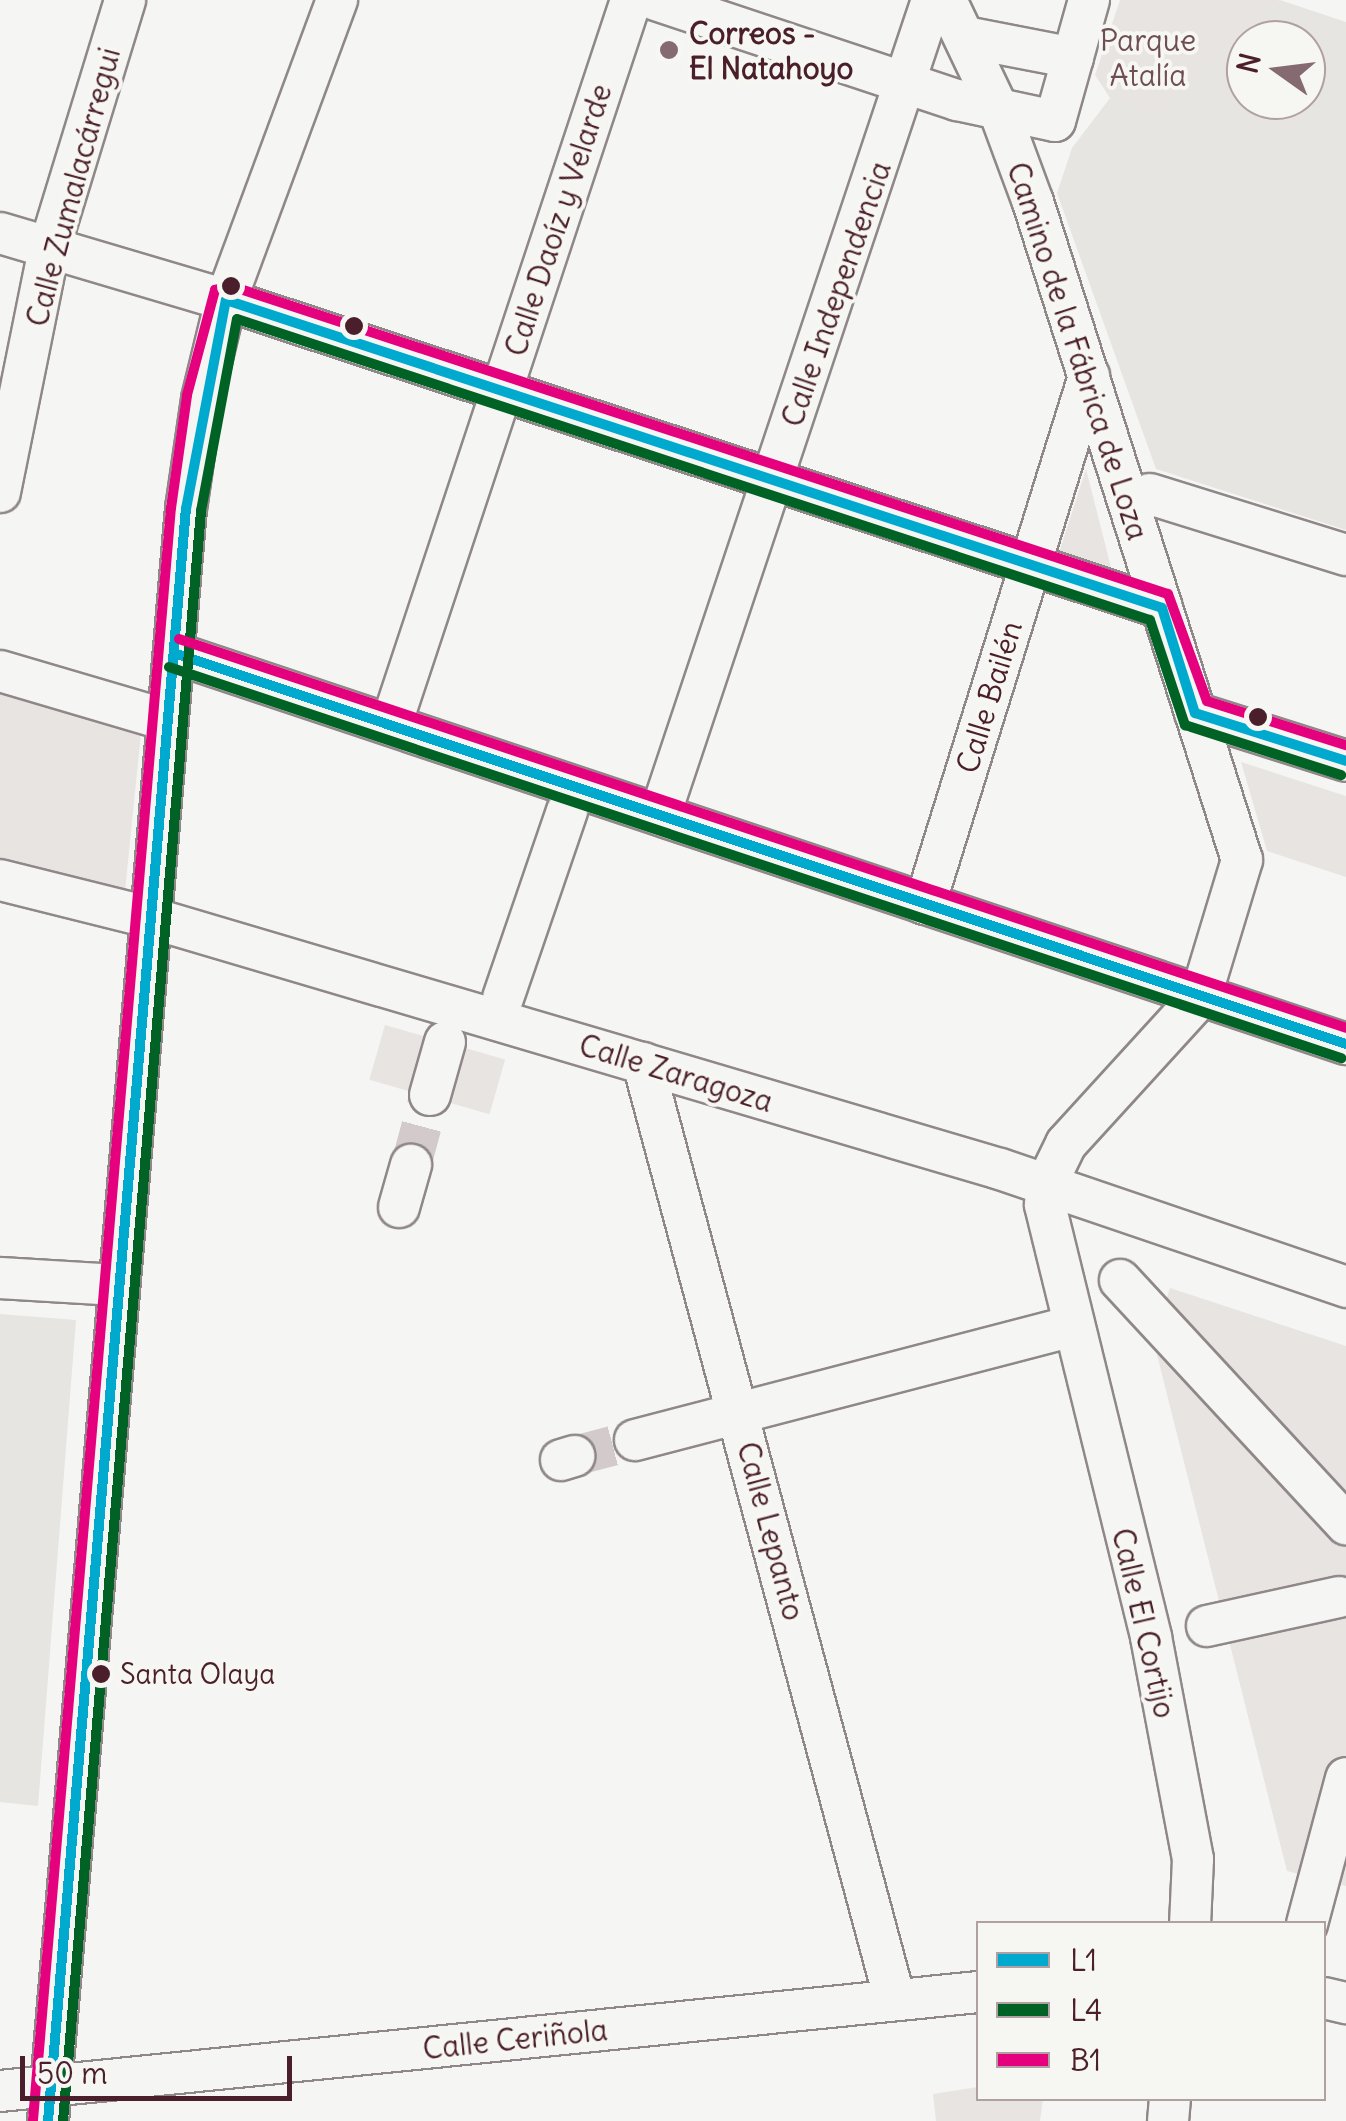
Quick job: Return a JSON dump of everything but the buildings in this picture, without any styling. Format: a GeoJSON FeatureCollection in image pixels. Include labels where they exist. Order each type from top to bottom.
{"type":"FeatureCollection","features":[{"type":"Feature","properties":{"kind":"street","name":"Calle Zumalacárregui"},"geometry":{"type":"LineString","coordinates":[[0,492],[48,249],[125,0]]}},
{"type":"Feature","properties":{"kind":"street"},"geometry":{"type":"LineString","coordinates":[[49,2104],[148,917],[202,399],[226,300],[338,0]]}},
{"type":"Feature","properties":{"kind":"street","name":"Calle Daoíz y Velarde"},"geometry":{"type":"LineString","coordinates":[[391,725],[631,0]]}},
{"type":"Feature","properties":{"kind":"street"},"geometry":{"type":"LineString","coordinates":[[656,0],[1000,113],[1055,121],[1090,0]]}},
{"type":"Feature","properties":{"kind":"street","name":"Calle Independencia"},"geometry":{"type":"LineString","coordinates":[[660,815],[932,0]]}},
{"type":"Feature","properties":{"kind":"street","name":"Camino de la Fábrica de Loza"},"geometry":{"type":"LineString","coordinates":[[946,0],[1000,113],[1089,376],[1242,860],[1201,996]]}},
{"type":"Feature","properties":{"kind":"street"},"geometry":{"type":"LineString","coordinates":[[965,36],[1072,58]]}},
{"type":"Feature","properties":{"kind":"street"},"geometry":{"type":"LineString","coordinates":[[0,233],[226,300],[1162,608]]}},
{"type":"Feature","properties":{"kind":"street","name":"Calle Bailén"},"geometry":{"type":"LineString","coordinates":[[925,904],[1089,376]]}},
{"type":"Feature","properties":{"kind":"street"},"geometry":{"type":"LineString","coordinates":[[1150,494],[1346,555]]}},
{"type":"Feature","properties":{"kind":"street"},"geometry":{"type":"LineString","coordinates":[[174,653],[1346,1044]]}},
{"type":"Feature","properties":{"kind":"street"},"geometry":{"type":"LineString","coordinates":[[0,671],[166,720]]}},
{"type":"Feature","properties":{"kind":"street"},"geometry":{"type":"LineString","coordinates":[[1195,713],[1346,761]]}},
{"type":"Feature","properties":{"kind":"street"},"geometry":{"type":"LineString","coordinates":[[503,998],[567,811]]}},
{"type":"Feature","properties":{"kind":"street","name":"Calle Zaragoza"},"geometry":{"type":"LineString","coordinates":[[0,880],[148,917],[1047,1183],[1346,1287]]}},
{"type":"Feature","properties":{"kind":"street"},"geometry":{"type":"LineString","coordinates":[[1047,1183],[1066,1144],[1201,996]]}},
{"type":"Feature","properties":{"kind":"street"},"geometry":{"type":"LineString","coordinates":[[430,1095],[445,1042]]}},
{"type":"Feature","properties":{"kind":"street","name":"Calle Lepanto"},"geometry":{"type":"LineString","coordinates":[[643,1063],[895,2000]]}},
{"type":"Feature","properties":{"kind":"street"},"geometry":{"type":"LineString","coordinates":[[400,1207],[411,1165]]}},
{"type":"Feature","properties":{"kind":"street","name":"Calle El Cortijo"},"geometry":{"type":"LineString","coordinates":[[1047,1183],[1045,1205],[1151,1637],[1193,1859],[1190,1921]]}},
{"type":"Feature","properties":{"kind":"street"},"geometry":{"type":"LineString","coordinates":[[0,1278],[118,1285]]}},
{"type":"Feature","properties":{"kind":"street"},"geometry":{"type":"LineString","coordinates":[[1120,1280],[1346,1524]]}},
{"type":"Feature","properties":{"kind":"street"},"geometry":{"type":"LineString","coordinates":[[634,1440],[1073,1326]]}},
{"type":"Feature","properties":{"kind":"street"},"geometry":{"type":"LineString","coordinates":[[1207,1626],[1344,1591]]}},
{"type":"Feature","properties":{"kind":"street"},"geometry":{"type":"LineString","coordinates":[[1309,1921],[1346,1778]]}},
{"type":"Feature","properties":{"kind":"street","name":"Calle Ceriñola"},"geometry":{"type":"LineString","coordinates":[[0,2091],[49,2104],[976,1992]]}},
{"type":"Feature","properties":{"kind":"shaded area"},"geometry":{"type":"Polygon","coordinates":[[[1280,0],[1346,22],[1346,530],[1156,469],[1057,193],[1072,148],[1110,98],[1157,112],[1226,49],[1226,120],[1326,120],[1326,20],[1258,20],[1280,0]]]}},
{"type":"Feature","properties":{"kind":"shaded area"},"geometry":{"type":"Polygon","coordinates":[[[0,1314],[76,1320],[38,1806],[0,1802],[0,1314]]]}},
{"type":"Feature","properties":{"kind":"green space","name":"Parque Atalía"},"geometry":{"type":"Polygon","coordinates":[[[1120,0],[1280,0],[1258,20],[1226,20],[1226,50],[1157,113],[1110,98],[1095,75],[1120,0]]]}},
{"type":"Feature","properties":{"kind":"green space"},"geometry":{"type":"Polygon","coordinates":[[[1086,469],[1114,579],[1057,559],[1086,469]]]}},
{"type":"Feature","properties":{"kind":"green space"},"geometry":{"type":"Polygon","coordinates":[[[0,690],[141,733],[124,901],[0,869],[0,690]]]}},
{"type":"Feature","properties":{"kind":"green space"},"geometry":{"type":"Polygon","coordinates":[[[1241,762],[1346,796],[1346,877],[1267,851],[1241,762]]]}},
{"type":"Feature","properties":{"kind":"green space"},"geometry":{"type":"Polygon","coordinates":[[[385,1025],[505,1059],[489,1114],[369,1080],[385,1025]]]}},
{"type":"Feature","properties":{"kind":"green space"},"geometry":{"type":"Polygon","coordinates":[[[1170,1288],[1346,1346],[1346,1886],[1287,1871],[1153,1339],[1170,1288]]]}},
{"type":"Feature","properties":{"kind":"green space"},"geometry":{"type":"Polygon","coordinates":[[[976,2087],[976,2101],[1043,2101],[1040,2121],[936,2121],[933,2094],[976,2087]]]}},
{"type":"Feature","properties":{"kind":"tunnel"},"geometry":{"type":"LineString","coordinates":[[411,1165],[430,1095]]}},
{"type":"Feature","properties":{"kind":"tunnel"},"geometry":{"type":"LineString","coordinates":[[574,1456],[635,1440]]}},
{"type":"Feature","properties":{"kind":"transit line","name":"B1"},"geometry":{"type":"LineString","coordinates":[[33,2120],[171,508],[187,395],[215,290],[231,286],[1168,594],[1207,701],[1346,745]]}},
{"type":"Feature","properties":{"kind":"transit line","name":"L1"},"geometry":{"type":"LineString","coordinates":[[48,2121],[186,509],[226,300],[1162,608],[1195,713],[1346,761]]}},
{"type":"Feature","properties":{"kind":"transit line","name":"L4"},"geometry":{"type":"LineString","coordinates":[[63,2121],[201,511],[237,319],[1150,620],[1185,725],[1341,775]]}},
{"type":"Feature","properties":{"kind":"transit line","name":"B1"},"geometry":{"type":"LineString","coordinates":[[179,639],[1346,1028]]}},
{"type":"Feature","properties":{"kind":"transit line","name":"L1"},"geometry":{"type":"LineString","coordinates":[[174,653],[1346,1044]]}},
{"type":"Feature","properties":{"kind":"transit line","name":"L4"},"geometry":{"type":"LineString","coordinates":[[169,667],[1341,1058]]}},
{"type":"Feature","properties":{"kind":"place","name":"Correos - El Natahoyo"},"geometry":{"type":"Point","coordinates":[669,50]}},
{"type":"Feature","properties":{"kind":"place","name":"Santa Olaya"},"geometry":{"type":"Point","coordinates":[101,1674]}}]}
